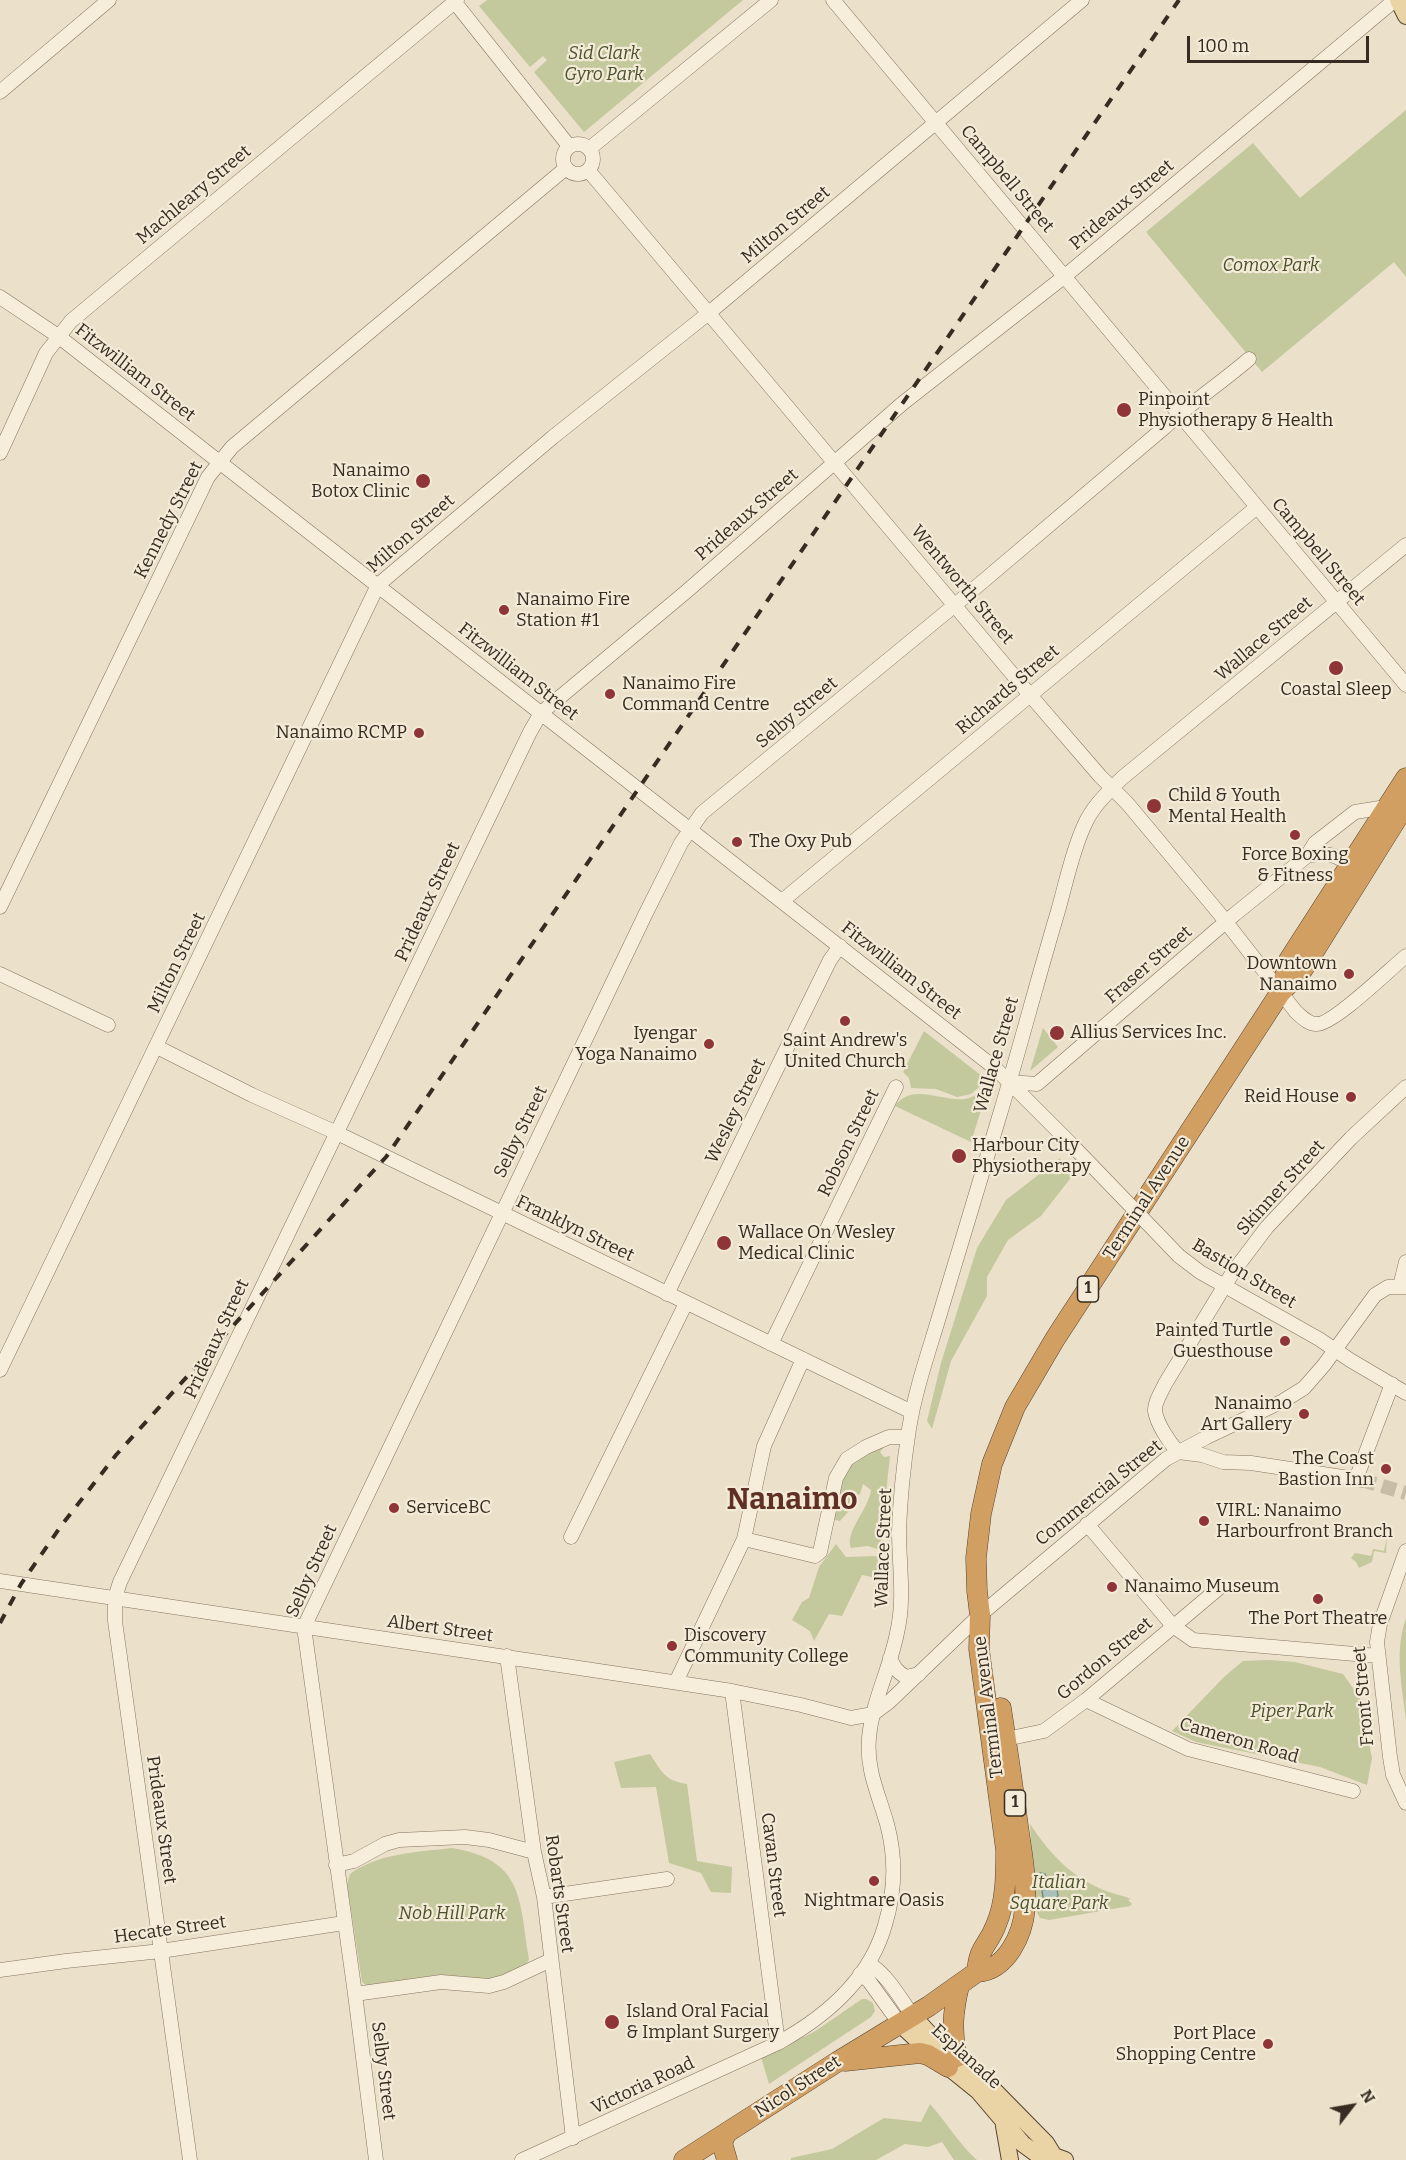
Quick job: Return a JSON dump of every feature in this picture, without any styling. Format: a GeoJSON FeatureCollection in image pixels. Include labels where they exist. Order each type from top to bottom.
{"type":"FeatureCollection","features":[{"type":"Feature","properties":{"kind":"highway","name":"Terminal Avenue"},"geometry":{"type":"LineString","coordinates":[[1280,993],[1289,960],[1406,777]]}},
{"type":"Feature","properties":{"kind":"highway","name":"Terminal Avenue"},"geometry":{"type":"LineString","coordinates":[[977,1972],[979,1955],[996,1926],[1006,1879],[1006,1850],[979,1648],[980,1615],[976,1592],[976,1558],[984,1497],[992,1464],[1015,1407],[1055,1339],[1280,993],[1303,969],[1406,804]]}},
{"type":"Feature","properties":{"kind":"highway","name":"Terminal Avenue"},"geometry":{"type":"LineString","coordinates":[[906,2020],[977,1972],[985,1972],[996,1966],[1014,1945],[1021,1929],[1025,1908],[1024,1875],[1006,1739],[990,1637],[980,1615]]}},
{"type":"Feature","properties":{"kind":"highway"},"geometry":{"type":"LineString","coordinates":[[837,2062],[920,2053],[953,2062],[953,2012],[959,1986]]}},
{"type":"Feature","properties":{"kind":"highway","name":"Nicol Street"},"geometry":{"type":"LineString","coordinates":[[696,2158],[726,2134],[906,2020]]}},
{"type":"Feature","properties":{"kind":"highway"},"geometry":{"type":"LineString","coordinates":[[726,2134],[722,2143],[727,2160]]}},
{"type":"Feature","properties":{"kind":"main road"},"geometry":{"type":"LineString","coordinates":[[1396,0],[1406,16]]}},
{"type":"Feature","properties":{"kind":"main road","name":"Esplanade"},"geometry":{"type":"LineString","coordinates":[[906,2020],[953,2062],[1023,2144],[1038,2155],[1057,2159]]}},
{"type":"Feature","properties":{"kind":"main road","name":"Esplanade"},"geometry":{"type":"LineString","coordinates":[[953,2062],[987,2083],[1046,2143],[1057,2159]]}},
{"type":"Feature","properties":{"kind":"main road"},"geometry":{"type":"LineString","coordinates":[[1003,2122],[1010,2160]]}},
{"type":"Feature","properties":{"kind":"street"},"geometry":{"type":"LineString","coordinates":[[0,92],[109,0]]}},
{"type":"Feature","properties":{"kind":"street"},"geometry":{"type":"LineString","coordinates":[[590,149],[771,0]]}},
{"type":"Feature","properties":{"kind":"street","name":"Campbell Street"},"geometry":{"type":"LineString","coordinates":[[833,0],[1406,685]]}},
{"type":"Feature","properties":{"kind":"street","name":"Milton Street"},"geometry":{"type":"LineString","coordinates":[[0,1370],[378,585],[553,437],[710,312],[1082,0]]}},
{"type":"Feature","properties":{"kind":"street","name":"Prideaux Street"},"geometry":{"type":"LineString","coordinates":[[190,2160],[115,1621],[115,1598],[120,1582],[530,732],[541,713],[687,591],[903,403],[1065,276],[1396,0]]}},
{"type":"Feature","properties":{"kind":"street"},"geometry":{"type":"LineString","coordinates":[[455,1],[569,146]]}},
{"type":"Feature","properties":{"kind":"street","name":"Machleary Street"},"geometry":{"type":"LineString","coordinates":[[0,453],[46,353],[71,321],[455,1]]}},
{"type":"Feature","properties":{"kind":"street"},"geometry":{"type":"LineString","coordinates":[[580,144],[590,149],[593,157],[588,170],[578,174],[566,168],[563,158],[569,146],[580,144]]}},
{"type":"Feature","properties":{"kind":"street","name":"Kennedy Street"},"geometry":{"type":"LineString","coordinates":[[0,907],[208,477],[219,461],[232,447],[566,168]]}},
{"type":"Feature","properties":{"kind":"street","name":"Wentworth Street"},"geometry":{"type":"LineString","coordinates":[[588,170],[710,312],[1030,695],[1126,803],[1226,922],[1296,1012],[1317,1025],[1332,1018],[1406,956]]}},
{"type":"Feature","properties":{"kind":"street","name":"Fitzwilliam Street"},"geometry":{"type":"LineString","coordinates":[[0,297],[58,336],[219,461],[987,1061],[1009,1082]]}},
{"type":"Feature","properties":{"kind":"street","name":"Selby Street"},"geometry":{"type":"LineString","coordinates":[[376,2160],[304,1627],[645,915],[689,829],[702,813],[955,605],[1180,413],[1249,359]]}},
{"type":"Feature","properties":{"kind":"street","name":"Richards Street"},"geometry":{"type":"LineString","coordinates":[[782,901],[1257,507]]}},
{"type":"Feature","properties":{"kind":"street","name":"Wallace Street"},"geometry":{"type":"LineString","coordinates":[[868,1962],[876,1951],[892,1899],[891,1842],[869,1770],[868,1740],[873,1714],[898,1631],[902,1593],[899,1529],[912,1412],[1081,832],[1092,811],[1130,771],[1406,545]]}},
{"type":"Feature","properties":{"kind":"street","name":"Fraser Street"},"geometry":{"type":"LineString","coordinates":[[1009,1082],[1037,1084],[1307,855],[1315,843],[1355,812],[1386,807]]}},
{"type":"Feature","properties":{"kind":"street"},"geometry":{"type":"LineString","coordinates":[[1307,855],[1335,855],[1349,864]]}},
{"type":"Feature","properties":{"kind":"street","name":"Wesley Street"},"geometry":{"type":"LineString","coordinates":[[667,1294],[830,960],[840,946]]}},
{"type":"Feature","properties":{"kind":"street"},"geometry":{"type":"LineString","coordinates":[[0,974],[108,1025]]}},
{"type":"Feature","properties":{"kind":"street","name":"Franklyn Street"},"geometry":{"type":"LineString","coordinates":[[157,1047],[252,1095],[337,1133],[912,1412]]}},
{"type":"Feature","properties":{"kind":"street","name":"Bastion Street"},"geometry":{"type":"LineString","coordinates":[[1009,1082],[1179,1256],[1200,1272],[1406,1393]]}},
{"type":"Feature","properties":{"kind":"street","name":"Robson Street"},"geometry":{"type":"LineString","coordinates":[[771,1344],[896,1087]]}},
{"type":"Feature","properties":{"kind":"street","name":"Skinner Street"},"geometry":{"type":"LineString","coordinates":[[1178,1452],[1168,1441],[1155,1410],[1165,1384],[1258,1237],[1351,1138],[1406,1087]]}},
{"type":"Feature","properties":{"kind":"street"},"geometry":{"type":"LineString","coordinates":[[1403,1286],[1406,1262]]}},
{"type":"Feature","properties":{"kind":"street","name":"Commercial Street"},"geometry":{"type":"LineString","coordinates":[[873,1714],[889,1702],[980,1615],[1167,1459],[1294,1395],[1311,1382],[1371,1299],[1388,1287],[1403,1286]]}},
{"type":"Feature","properties":{"kind":"street"},"geometry":{"type":"LineString","coordinates":[[571,1537],[686,1303]]}},
{"type":"Feature","properties":{"kind":"street"},"geometry":{"type":"LineString","coordinates":[[676,1682],[744,1539],[764,1446],[803,1359]]}},
{"type":"Feature","properties":{"kind":"street"},"geometry":{"type":"LineString","coordinates":[[1178,1452],[1202,1455],[1223,1462],[1251,1463],[1359,1479],[1392,1384]]}},
{"type":"Feature","properties":{"kind":"street"},"geometry":{"type":"LineString","coordinates":[[744,1539],[815,1556],[820,1552],[836,1478],[847,1459],[866,1447],[889,1437],[908,1437]]}},
{"type":"Feature","properties":{"kind":"street"},"geometry":{"type":"LineString","coordinates":[[1087,1524],[1173,1626],[1191,1639],[1378,1656]]}},
{"type":"Feature","properties":{"kind":"street","name":"Front Street"},"geometry":{"type":"LineString","coordinates":[[1406,1551],[1380,1624],[1378,1656],[1390,1757],[1394,1775],[1406,1803]]}},
{"type":"Feature","properties":{"kind":"street","name":"Albert Street"},"geometry":{"type":"LineString","coordinates":[[0,1581],[732,1691],[792,1702],[851,1718],[873,1714]]}},
{"type":"Feature","properties":{"kind":"street","name":"Gordon Street"},"geometry":{"type":"LineString","coordinates":[[1006,1739],[1044,1731],[1086,1700],[1219,1588]]}},
{"type":"Feature","properties":{"kind":"street","name":"Robarts Street"},"geometry":{"type":"LineString","coordinates":[[507,1656],[534,1852],[543,1897],[573,2138]]}},
{"type":"Feature","properties":{"kind":"street"},"geometry":{"type":"LineString","coordinates":[[891,1658],[894,1667],[906,1677],[919,1674]]}},
{"type":"Feature","properties":{"kind":"street","name":"Cavan Street"},"geometry":{"type":"LineString","coordinates":[[732,1691],[778,2043]]}},
{"type":"Feature","properties":{"kind":"street","name":"Cameron Road"},"geometry":{"type":"LineString","coordinates":[[1086,1700],[1188,1749],[1353,1791]]}},
{"type":"Feature","properties":{"kind":"street"},"geometry":{"type":"LineString","coordinates":[[336,1865],[354,1861],[399,1840],[465,1837],[489,1840],[534,1852]]}},
{"type":"Feature","properties":{"kind":"street"},"geometry":{"type":"LineString","coordinates":[[543,1897],[667,1879]]}},
{"type":"Feature","properties":{"kind":"street","name":"Hecate Street"},"geometry":{"type":"LineString","coordinates":[[0,1970],[161,1951],[344,1923]]}},
{"type":"Feature","properties":{"kind":"street"},"geometry":{"type":"LineString","coordinates":[[355,1994],[441,1982],[489,1986],[504,1982],[550,1960]]}},
{"type":"Feature","properties":{"kind":"street","name":"Victoria Road"},"geometry":{"type":"LineString","coordinates":[[522,2160],[797,2033],[831,2007],[868,1962]]}},
{"type":"Feature","properties":{"kind":"street","name":"Esplanade"},"geometry":{"type":"LineString","coordinates":[[868,1962],[887,1978],[906,2020]]}},
{"type":"Feature","properties":{"kind":"street","name":"Esplanade"},"geometry":{"type":"LineString","coordinates":[[860,1974],[906,2020]]}},
{"type":"Feature","properties":{"kind":"green space","name":"Sid Clark Gyro Park"},"geometry":{"type":"Polygon","coordinates":[[[487,0],[743,0],[584,132],[534,72],[547,60],[543,56],[530,67],[479,6],[487,0]]]}},
{"type":"Feature","properties":{"kind":"green space","name":"Comox Park"},"geometry":{"type":"Polygon","coordinates":[[[1406,110],[1406,277],[1394,262],[1262,372],[1146,232],[1253,143],[1300,198],[1406,110]]]}},
{"type":"Feature","properties":{"kind":"green space"},"geometry":{"type":"Polygon","coordinates":[[[1043,1028],[1058,1047],[1030,1071],[1043,1028]]]}},
{"type":"Feature","properties":{"kind":"green space"},"geometry":{"type":"Polygon","coordinates":[[[924,1031],[987,1080],[971,1094],[957,1097],[936,1089],[911,1088],[909,1078],[903,1072],[924,1031]]]}},
{"type":"Feature","properties":{"kind":"green space"},"geometry":{"type":"Polygon","coordinates":[[[989,1085],[971,1142],[895,1106],[910,1095],[919,1094],[956,1099],[968,1098],[989,1085]]]}},
{"type":"Feature","properties":{"kind":"green space"},"geometry":{"type":"Polygon","coordinates":[[[1060,1158],[1073,1175],[1041,1216],[1008,1240],[987,1277],[987,1296],[951,1361],[932,1429],[927,1421],[941,1363],[977,1248],[1006,1200],[1060,1158]]]}},
{"type":"Feature","properties":{"kind":"green space"},"geometry":{"type":"Polygon","coordinates":[[[886,1445],[880,1452],[884,1457],[890,1456],[880,1550],[868,1546],[851,1548],[851,1535],[871,1490],[863,1484],[860,1494],[851,1498],[849,1511],[840,1521],[832,1519],[843,1475],[860,1455],[886,1445]]]}},
{"type":"Feature","properties":{"kind":"green space"},"geometry":{"type":"Polygon","coordinates":[[[1387,1537],[1386,1553],[1374,1551],[1372,1562],[1359,1568],[1351,1558],[1355,1553],[1371,1556],[1373,1549],[1384,1551],[1387,1537]]]}},
{"type":"Feature","properties":{"kind":"green space"},"geometry":{"type":"Polygon","coordinates":[[[836,1544],[846,1557],[878,1556],[877,1578],[862,1575],[842,1616],[829,1614],[814,1641],[810,1631],[792,1620],[802,1602],[809,1598],[819,1567],[836,1544]]]}},
{"type":"Feature","properties":{"kind":"green space"},"geometry":{"type":"Polygon","coordinates":[[[1406,1618],[1406,1720],[1401,1681],[1400,1643],[1406,1618]]]}},
{"type":"Feature","properties":{"kind":"green space","name":"Piper Park"},"geometry":{"type":"Polygon","coordinates":[[[1243,1661],[1295,1662],[1343,1674],[1360,1698],[1372,1758],[1367,1785],[1320,1767],[1196,1742],[1172,1731],[1224,1677],[1243,1661]]]}},
{"type":"Feature","properties":{"kind":"green space"},"geometry":{"type":"Polygon","coordinates":[[[650,1754],[669,1778],[687,1784],[697,1861],[732,1867],[731,1893],[711,1892],[701,1873],[669,1863],[656,1787],[621,1788],[614,1762],[650,1754]]]}},
{"type":"Feature","properties":{"kind":"green space","name":"Italian Square Park"},"geometry":{"type":"Polygon","coordinates":[[[1030,1824],[1052,1853],[1078,1877],[1099,1888],[1131,1899],[1128,1900],[1132,1904],[1049,1920],[1040,1918],[1035,1909],[1030,1824]]]}},
{"type":"Feature","properties":{"kind":"green space","name":"Nob Hill Park"},"geometry":{"type":"Polygon","coordinates":[[[452,1848],[476,1854],[493,1862],[505,1872],[514,1885],[523,1918],[529,1959],[525,1968],[491,1982],[367,1986],[362,1982],[347,1884],[350,1874],[361,1867],[386,1858],[413,1852],[452,1848]]]}},
{"type":"Feature","properties":{"kind":"green space"},"geometry":{"type":"Polygon","coordinates":[[[862,1999],[873,2003],[875,2011],[871,2017],[769,2084],[761,2057],[814,2032],[862,1999]]]}},
{"type":"Feature","properties":{"kind":"green space"},"geometry":{"type":"Polygon","coordinates":[[[930,2104],[977,2160],[954,2160],[942,2142],[928,2147],[905,2144],[876,2160],[791,2160],[791,2158],[832,2149],[884,2118],[921,2122],[930,2104]]]}},
{"type":"Feature","properties":{"kind":"water"},"geometry":{"type":"Polygon","coordinates":[[[1040,1873],[1045,1874],[1048,1885],[1057,1888],[1058,1896],[1054,1900],[1049,1901],[1043,1897],[1042,1891],[1045,1886],[1038,1877],[1040,1873]]]}},
{"type":"Feature","properties":{"kind":"tunnel"},"geometry":{"type":"LineString","coordinates":[[1362,1480],[1406,1493]]}},
{"type":"Feature","properties":{"kind":"railway"},"geometry":{"type":"LineString","coordinates":[[0,1623],[21,1584],[61,1526],[116,1455],[386,1157],[1179,0]]}},
{"type":"Feature","properties":{"kind":"place","name":"Pinpoint Physiotherapy & Health"},"geometry":{"type":"Point","coordinates":[1124,410]}},
{"type":"Feature","properties":{"kind":"place","name":"Nanaimo Botox Clinic"},"geometry":{"type":"Point","coordinates":[423,481]}},
{"type":"Feature","properties":{"kind":"place","name":"Nanaimo Fire Station #1"},"geometry":{"type":"Point","coordinates":[504,610]}},
{"type":"Feature","properties":{"kind":"place","name":"Coastal Sleep"},"geometry":{"type":"Point","coordinates":[1336,668]}},
{"type":"Feature","properties":{"kind":"place","name":"Nanaimo Fire Command Centre"},"geometry":{"type":"Point","coordinates":[610,694]}},
{"type":"Feature","properties":{"kind":"place","name":"Nanaimo RCMP"},"geometry":{"type":"Point","coordinates":[419,733]}},
{"type":"Feature","properties":{"kind":"place","name":"Child & Youth Mental Health"},"geometry":{"type":"Point","coordinates":[1154,806]}},
{"type":"Feature","properties":{"kind":"place","name":"Force Boxing & Fitness"},"geometry":{"type":"Point","coordinates":[1295,835]}},
{"type":"Feature","properties":{"kind":"place","name":"The Oxy Pub"},"geometry":{"type":"Point","coordinates":[737,842]}},
{"type":"Feature","properties":{"kind":"place","name":"Downtown Nanaimo"},"geometry":{"type":"Point","coordinates":[1349,974]}},
{"type":"Feature","properties":{"kind":"place","name":"Saint Andrew's United Church"},"geometry":{"type":"Point","coordinates":[845,1021]}},
{"type":"Feature","properties":{"kind":"place","name":"Allius Services Inc."},"geometry":{"type":"Point","coordinates":[1057,1033]}},
{"type":"Feature","properties":{"kind":"place","name":"Iyengar Yoga Nanaimo"},"geometry":{"type":"Point","coordinates":[709,1044]}},
{"type":"Feature","properties":{"kind":"place","name":"Reid House"},"geometry":{"type":"Point","coordinates":[1351,1097]}},
{"type":"Feature","properties":{"kind":"place","name":"Harbour City Physiotherapy"},"geometry":{"type":"Point","coordinates":[959,1156]}},
{"type":"Feature","properties":{"kind":"place","name":"Wallace On Wesley Medical Clinic"},"geometry":{"type":"Point","coordinates":[724,1243]}},
{"type":"Feature","properties":{"kind":"place","name":"Painted Turtle Guesthouse"},"geometry":{"type":"Point","coordinates":[1285,1341]}},
{"type":"Feature","properties":{"kind":"place","name":"Nanaimo Art Gallery"},"geometry":{"type":"Point","coordinates":[1304,1414]}},
{"type":"Feature","properties":{"kind":"place","name":"The Coast Bastion Inn"},"geometry":{"type":"Point","coordinates":[1386,1469]}},
{"type":"Feature","properties":{"kind":"place","name":"ServiceBC"},"geometry":{"type":"Point","coordinates":[394,1508]}},
{"type":"Feature","properties":{"kind":"place","name":"VIRL: Nanaimo Harbourfront Branch"},"geometry":{"type":"Point","coordinates":[1204,1521]}},
{"type":"Feature","properties":{"kind":"place","name":"Nanaimo Museum"},"geometry":{"type":"Point","coordinates":[1112,1587]}},
{"type":"Feature","properties":{"kind":"place","name":"The Port Theatre"},"geometry":{"type":"Point","coordinates":[1318,1599]}},
{"type":"Feature","properties":{"kind":"place","name":"Discovery Community College"},"geometry":{"type":"Point","coordinates":[672,1646]}},
{"type":"Feature","properties":{"kind":"place","name":"Nightmare Oasis"},"geometry":{"type":"Point","coordinates":[874,1881]}},
{"type":"Feature","properties":{"kind":"place","name":"Island Oral Facial & Implant Surgery"},"geometry":{"type":"Point","coordinates":[612,2022]}},
{"type":"Feature","properties":{"kind":"place","name":"Port Place Shopping Centre"},"geometry":{"type":"Point","coordinates":[1268,2044]}},
{"type":"Feature","properties":{"kind":"district","name":"Nanaimo"},"geometry":{"type":"Point","coordinates":[792,1501]}}]}
